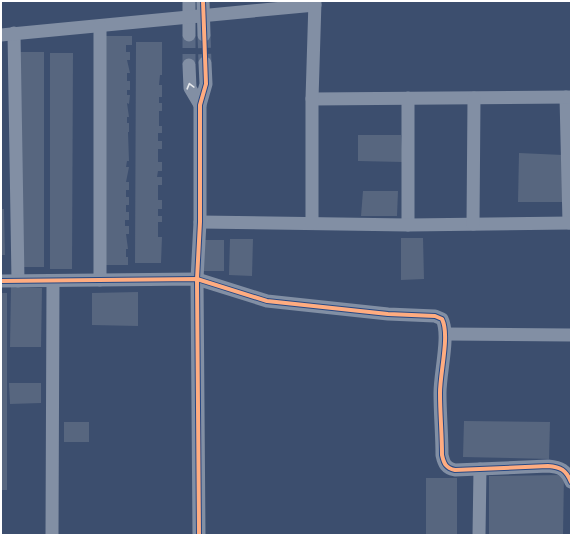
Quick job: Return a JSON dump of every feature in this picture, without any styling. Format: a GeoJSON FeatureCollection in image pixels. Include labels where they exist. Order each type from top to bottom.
{"type":"FeatureCollection","features":[{"type":"Feature","properties":{"kind":"street"},"geometry":{"type":"LineString","coordinates":[[189,1],[189,35]]}},
{"type":"Feature","properties":{"kind":"street"},"geometry":{"type":"LineString","coordinates":[[203,1],[204,35]]}},
{"type":"Feature","properties":{"kind":"street"},"geometry":{"type":"LineString","coordinates":[[1,35],[315,3],[312,99],[312,223]]}},
{"type":"Feature","properties":{"kind":"street"},"geometry":{"type":"LineString","coordinates":[[100,26],[100,280]]}},
{"type":"Feature","properties":{"kind":"street"},"geometry":{"type":"LineString","coordinates":[[14,33],[18,281]]}},
{"type":"Feature","properties":{"kind":"street"},"geometry":{"type":"LineString","coordinates":[[199,535],[197,279],[200,222],[200,105],[206,84],[205,64]]}},
{"type":"Feature","properties":{"kind":"street"},"geometry":{"type":"LineString","coordinates":[[189,65],[190,88],[200,105]]}},
{"type":"Feature","properties":{"kind":"street"},"geometry":{"type":"LineString","coordinates":[[200,222],[408,225],[570,223],[569,97],[312,99]]}},
{"type":"Feature","properties":{"kind":"street"},"geometry":{"type":"LineString","coordinates":[[408,98],[408,225]]}},
{"type":"Feature","properties":{"kind":"street"},"geometry":{"type":"LineString","coordinates":[[473,224],[474,98]]}},
{"type":"Feature","properties":{"kind":"street"},"geometry":{"type":"LineString","coordinates":[[1,281],[197,279],[267,301],[388,314],[435,316],[442,319],[446,334],[440,392],[442,455],[444,464],[448,468],[455,470],[548,466],[561,468],[567,473],[571,482]]}},
{"type":"Feature","properties":{"kind":"street"},"geometry":{"type":"LineString","coordinates":[[52,535],[53,281]]}},
{"type":"Feature","properties":{"kind":"street"},"geometry":{"type":"LineString","coordinates":[[446,334],[571,335]]}},
{"type":"Feature","properties":{"kind":"street"},"geometry":{"type":"LineString","coordinates":[[479,535],[480,469]]}},
{"type":"Feature","properties":{"kind":"building"},"geometry":{"type":"Polygon","coordinates":[[[106,36],[132,36],[132,45],[126,45],[126,52],[130,52],[130,60],[127,60],[130,73],[127,73],[127,81],[130,81],[130,90],[127,90],[127,95],[130,95],[129,104],[127,103],[129,117],[127,117],[127,123],[129,123],[129,161],[127,161],[126,167],[129,167],[126,182],[129,182],[129,190],[126,190],[126,197],[129,197],[129,205],[126,205],[126,212],[129,212],[129,220],[125,220],[125,226],[129,226],[129,234],[126,234],[128,249],[126,249],[126,257],[128,257],[128,265],[104,265],[106,36]]]}},
{"type":"Feature","properties":{"kind":"building"},"geometry":{"type":"Polygon","coordinates":[[[136,42],[162,42],[162,75],[160,75],[159,85],[162,85],[162,97],[159,97],[159,103],[162,103],[162,111],[159,111],[159,126],[162,126],[162,133],[158,133],[158,141],[162,141],[162,149],[158,149],[158,162],[162,162],[162,171],[158,171],[157,177],[162,177],[162,185],[158,185],[158,200],[162,200],[162,209],[158,209],[158,216],[162,216],[162,222],[158,222],[158,237],[162,237],[161,263],[135,263],[136,42]]]}},
{"type":"Feature","properties":{"kind":"building"},"geometry":{"type":"Polygon","coordinates":[[[20,52],[44,52],[44,267],[20,267],[20,52]]]}},
{"type":"Feature","properties":{"kind":"building"},"geometry":{"type":"Polygon","coordinates":[[[50,53],[73,53],[72,269],[50,269],[50,53]]]}},
{"type":"Feature","properties":{"kind":"building"},"geometry":{"type":"Polygon","coordinates":[[[358,135],[401,135],[403,162],[358,161],[358,135]]]}},
{"type":"Feature","properties":{"kind":"building"},"geometry":{"type":"Polygon","coordinates":[[[519,153],[563,155],[562,202],[518,202],[519,153]]]}},
{"type":"Feature","properties":{"kind":"building"},"geometry":{"type":"Polygon","coordinates":[[[363,191],[398,191],[397,216],[361,216],[363,191]]]}},
{"type":"Feature","properties":{"kind":"building"},"geometry":{"type":"Polygon","coordinates":[[[1,209],[4,209],[5,255],[1,255],[1,209]]]}},
{"type":"Feature","properties":{"kind":"building"},"geometry":{"type":"Polygon","coordinates":[[[401,238],[423,238],[424,279],[401,280],[401,238]]]}},
{"type":"Feature","properties":{"kind":"building"},"geometry":{"type":"Polygon","coordinates":[[[230,239],[253,239],[252,276],[229,275],[230,239]]]}},
{"type":"Feature","properties":{"kind":"building"},"geometry":{"type":"Polygon","coordinates":[[[202,240],[224,240],[224,271],[203,271],[202,240]]]}},
{"type":"Feature","properties":{"kind":"building"},"geometry":{"type":"Polygon","coordinates":[[[11,287],[42,288],[41,347],[10,347],[11,287]]]}},
{"type":"Feature","properties":{"kind":"building"},"geometry":{"type":"Polygon","coordinates":[[[138,292],[138,326],[92,325],[92,293],[138,292]]]}},
{"type":"Feature","properties":{"kind":"building"},"geometry":{"type":"Polygon","coordinates":[[[1,293],[7,293],[7,490],[1,490],[1,293]]]}},
{"type":"Feature","properties":{"kind":"building"},"geometry":{"type":"Polygon","coordinates":[[[9,383],[41,383],[41,403],[10,404],[9,383]]]}},
{"type":"Feature","properties":{"kind":"building"},"geometry":{"type":"Polygon","coordinates":[[[464,421],[550,422],[549,459],[463,457],[464,421]]]}},
{"type":"Feature","properties":{"kind":"building"},"geometry":{"type":"Polygon","coordinates":[[[64,422],[89,422],[89,442],[64,442],[64,422]]]}},
{"type":"Feature","properties":{"kind":"building"},"geometry":{"type":"Polygon","coordinates":[[[564,475],[563,535],[489,535],[489,476],[564,475]]]}},
{"type":"Feature","properties":{"kind":"building"},"geometry":{"type":"Polygon","coordinates":[[[426,478],[457,478],[457,535],[426,535],[426,478]]]}},
{"type":"Feature","properties":{"kind":"tunnel"},"geometry":{"type":"LineString","coordinates":[[189,35],[189,65]]}},
{"type":"Feature","properties":{"kind":"tunnel"},"geometry":{"type":"LineString","coordinates":[[204,35],[205,63]]}},
{"type":"Feature","properties":{"kind":"cycle path"},"geometry":{"type":"LineString","coordinates":[[199,535],[197,279],[200,222],[200,105],[206,84],[203,1]]}},
{"type":"Feature","properties":{"kind":"cycle path"},"geometry":{"type":"LineString","coordinates":[[1,281],[197,279],[267,301],[388,314],[435,316],[442,319],[445,334],[440,393],[442,455],[446,465],[455,470],[553,466],[560,468],[565,472],[571,482]]}}]}
